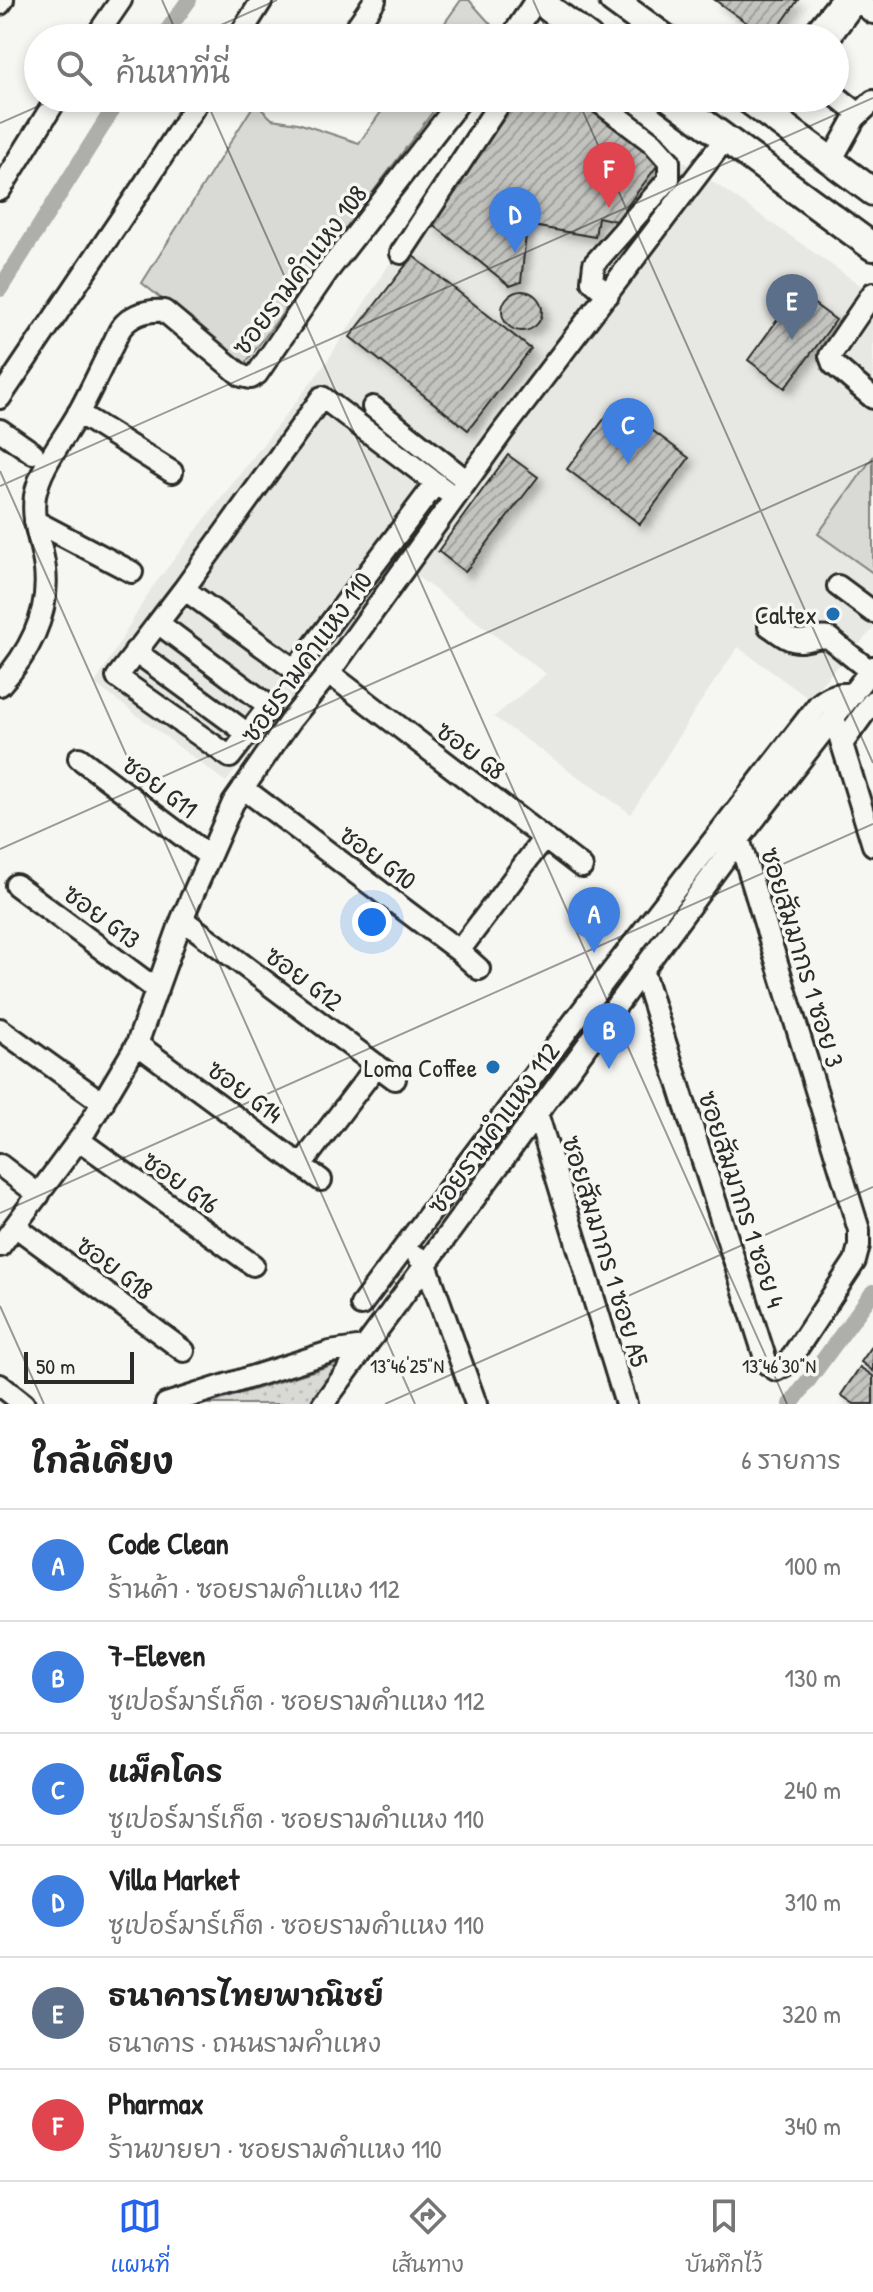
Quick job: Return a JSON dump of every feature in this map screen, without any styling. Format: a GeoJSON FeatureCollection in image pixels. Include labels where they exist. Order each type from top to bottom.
{"type":"FeatureCollection","features":[{"type":"Feature","properties":{"kind":"main road"},"geometry":{"type":"LineString","coordinates":[[537,0],[570,24]]}},
{"type":"Feature","properties":{"kind":"main road"},"geometry":{"type":"LineString","coordinates":[[613,0],[646,24]]}},
{"type":"Feature","properties":{"kind":"main road"},"geometry":{"type":"LineString","coordinates":[[689,112],[873,247]]}},
{"type":"Feature","properties":{"kind":"main road"},"geometry":{"type":"LineString","coordinates":[[774,112],[865,186],[831,216]]}},
{"type":"Feature","properties":{"kind":"street"},"geometry":{"type":"LineString","coordinates":[[105,24],[121,0]]}},
{"type":"Feature","properties":{"kind":"street"},"geometry":{"type":"LineString","coordinates":[[247,24],[262,0]]}},
{"type":"Feature","properties":{"kind":"street"},"geometry":{"type":"LineString","coordinates":[[359,24],[375,0]]}},
{"type":"Feature","properties":{"kind":"street"},"geometry":{"type":"LineString","coordinates":[[521,24],[537,0]]}},
{"type":"Feature","properties":{"kind":"street"},"geometry":{"type":"LineString","coordinates":[[821,24],[841,0]]}},
{"type":"Feature","properties":{"kind":"street"},"geometry":{"type":"LineString","coordinates":[[839,24],[857,0],[873,13]]}},
{"type":"Feature","properties":{"kind":"street"},"geometry":{"type":"LineString","coordinates":[[831,161],[866,107]]}},
{"type":"Feature","properties":{"kind":"street"},"geometry":{"type":"LineString","coordinates":[[0,190],[48,112]]}},
{"type":"Feature","properties":{"kind":"street"},"geometry":{"type":"LineString","coordinates":[[0,398],[191,112]]}},
{"type":"Feature","properties":{"kind":"street","name":"ซอยรามคำแหง 108"},"geometry":{"type":"LineString","coordinates":[[0,685],[34,636],[44,607],[45,570],[35,521],[39,480],[122,327],[148,310],[164,311],[242,376],[251,378],[257,374],[327,272],[451,112]]}},
{"type":"Feature","properties":{"kind":"street"},"geometry":{"type":"LineString","coordinates":[[401,253],[494,112]]}},
{"type":"Feature","properties":{"kind":"street"},"geometry":{"type":"LineString","coordinates":[[608,295],[592,281],[594,264],[669,179],[669,161],[653,143],[612,112]]}},
{"type":"Feature","properties":{"kind":"street","name":"ซอยรามคำแหง 110"},"geometry":{"type":"LineString","coordinates":[[0,1246],[79,1140],[137,1044],[182,919],[233,803],[467,481],[725,139]]}},
{"type":"Feature","properties":{"kind":"street"},"geometry":{"type":"LineString","coordinates":[[871,299],[830,356],[833,364],[873,398]]}},
{"type":"Feature","properties":{"kind":"street"},"geometry":{"type":"LineString","coordinates":[[158,623],[269,706],[230,757],[117,677],[322,397],[455,498]]}},
{"type":"Feature","properties":{"kind":"street"},"geometry":{"type":"LineString","coordinates":[[373,407],[467,481]]}},
{"type":"Feature","properties":{"kind":"street"},"geometry":{"type":"LineString","coordinates":[[78,413],[172,472]]}},
{"type":"Feature","properties":{"kind":"street"},"geometry":{"type":"LineString","coordinates":[[0,430],[33,453]]}},
{"type":"Feature","properties":{"kind":"street"},"geometry":{"type":"LineString","coordinates":[[184,589],[295,670],[436,483]]}},
{"type":"Feature","properties":{"kind":"street"},"geometry":{"type":"LineString","coordinates":[[35,521],[132,572]]}},
{"type":"Feature","properties":{"kind":"street"},"geometry":{"type":"LineString","coordinates":[[838,586],[873,612]]}},
{"type":"Feature","properties":{"kind":"street"},"geometry":{"type":"LineString","coordinates":[[769,626],[789,640],[801,641],[820,636],[829,638],[872,669]]}},
{"type":"Feature","properties":{"kind":"street"},"geometry":{"type":"LineString","coordinates":[[135,651],[248,734]]}},
{"type":"Feature","properties":{"kind":"street","name":"ซอยรามคำแหง 112"},"geometry":{"type":"LineString","coordinates":[[326,1402],[642,969],[872,669]]}},
{"type":"Feature","properties":{"kind":"street","name":"ซอย G8"},"geometry":{"type":"LineString","coordinates":[[329,673],[582,867]]}},
{"type":"Feature","properties":{"kind":"street","name":"ซอยรามคำแหง 112"},"geometry":{"type":"LineString","coordinates":[[361,1305],[606,979],[818,705],[838,693],[853,694]]}},
{"type":"Feature","properties":{"kind":"street"},"geometry":{"type":"LineString","coordinates":[[842,744],[873,701]]}},
{"type":"Feature","properties":{"kind":"street"},"geometry":{"type":"LineString","coordinates":[[834,718],[873,845]]}},
{"type":"Feature","properties":{"kind":"street"},"geometry":{"type":"LineString","coordinates":[[234,752],[257,768]]}},
{"type":"Feature","properties":{"kind":"street","name":"ซอย G11"},"geometry":{"type":"LineString","coordinates":[[79,758],[209,856]]}},
{"type":"Feature","properties":{"kind":"street","name":"ซอย G10"},"geometry":{"type":"LineString","coordinates":[[243,788],[479,969]]}},
{"type":"Feature","properties":{"kind":"street"},"geometry":{"type":"LineString","coordinates":[[741,803],[759,814]]}},
{"type":"Feature","properties":{"kind":"street"},"geometry":{"type":"LineString","coordinates":[[459,951],[544,838]]}},
{"type":"Feature","properties":{"kind":"street","name":"ซอยสัมมากร 1 ซอย 3"},"geometry":{"type":"LineString","coordinates":[[739,839],[859,1230],[855,1261],[821,1313]]}},
{"type":"Feature","properties":{"kind":"street","name":"ซอย G13"},"geometry":{"type":"LineString","coordinates":[[16,885],[157,990]]}},
{"type":"Feature","properties":{"kind":"street","name":"ซอย G12"},"geometry":{"type":"LineString","coordinates":[[182,919],[395,1079]]}},
{"type":"Feature","properties":{"kind":"street","name":"ซอยสัมมากร 1 ซอย 4"},"geometry":{"type":"LineString","coordinates":[[642,969],[767,1364],[776,1370],[787,1364],[821,1313]]}},
{"type":"Feature","properties":{"kind":"street"},"geometry":{"type":"LineString","coordinates":[[606,979],[625,992]]}},
{"type":"Feature","properties":{"kind":"street"},"geometry":{"type":"LineString","coordinates":[[0,1029],[103,1103]]}},
{"type":"Feature","properties":{"kind":"street","name":"ซอย G14"},"geometry":{"type":"LineString","coordinates":[[137,1044],[321,1180]]}},
{"type":"Feature","properties":{"kind":"street"},"geometry":{"type":"LineString","coordinates":[[301,1165],[377,1065]]}},
{"type":"Feature","properties":{"kind":"street","name":"ซอยสัมมากร 1 ซอย A5"},"geometry":{"type":"LineString","coordinates":[[537,1113],[626,1404]]}},
{"type":"Feature","properties":{"kind":"street","name":"ซอย G16"},"geometry":{"type":"LineString","coordinates":[[79,1140],[253,1265]]}},
{"type":"Feature","properties":{"kind":"street"},"geometry":{"type":"LineString","coordinates":[[0,1165],[39,1195]]}},
{"type":"Feature","properties":{"kind":"street","name":"ซอย G18"},"geometry":{"type":"LineString","coordinates":[[15,1226],[184,1351]]}},
{"type":"Feature","properties":{"kind":"street"},"geometry":{"type":"LineString","coordinates":[[406,1248],[426,1264],[476,1404]]}},
{"type":"Feature","properties":{"kind":"street"},"geometry":{"type":"LineString","coordinates":[[166,1404],[330,1352],[364,1347]]}},
{"type":"Feature","properties":{"kind":"street"},"geometry":{"type":"LineString","coordinates":[[0,1385],[24,1404]]}},
{"type":"Feature","properties":{"kind":"shaded area"},"geometry":{"type":"Polygon","coordinates":[[[461,0],[469,0],[491,24],[444,24],[461,0]]]}},
{"type":"Feature","properties":{"kind":"shaded area"},"geometry":{"type":"Polygon","coordinates":[[[249,112],[265,112],[272,119],[298,123],[359,143],[381,112],[433,112],[244,365],[142,283],[249,112]]]}},
{"type":"Feature","properties":{"kind":"shaded area"},"geometry":{"type":"Polygon","coordinates":[[[487,112],[613,112],[873,294],[873,457],[819,534],[873,573],[873,629],[808,698],[738,647],[631,814],[494,717],[546,674],[398,562],[226,782],[95,684],[151,589],[326,363],[487,112]]]}},
{"type":"Feature","properties":{"kind":"shaded area"},"geometry":{"type":"Polygon","coordinates":[[[873,457],[873,573],[818,534],[873,457]]]}},
{"type":"Feature","properties":{"kind":"shaded area"},"geometry":{"type":"Polygon","coordinates":[[[332,1365],[335,1370],[310,1404],[208,1404],[332,1365]]]}},
{"type":"Feature","properties":{"kind":"building"},"geometry":{"type":"Polygon","coordinates":[[[715,0],[798,0],[781,24],[748,24],[715,0]]]}},
{"type":"Feature","properties":{"kind":"building"},"geometry":{"type":"Polygon","coordinates":[[[508,112],[600,112],[662,159],[616,221],[598,217],[595,237],[527,225],[521,282],[510,286],[431,223],[508,112]]]}},
{"type":"Feature","properties":{"kind":"building"},"geometry":{"type":"Polygon","coordinates":[[[413,256],[531,349],[468,430],[350,337],[413,256]]]}},
{"type":"Feature","properties":{"kind":"building"},"geometry":{"type":"Polygon","coordinates":[[[522,291],[536,297],[542,311],[536,325],[522,331],[508,325],[502,311],[508,297],[522,291]]]}},
{"type":"Feature","properties":{"kind":"building"},"geometry":{"type":"Polygon","coordinates":[[[798,292],[836,320],[785,388],[748,360],[798,292]]]}},
{"type":"Feature","properties":{"kind":"building"},"geometry":{"type":"Polygon","coordinates":[[[616,403],[689,458],[640,524],[567,469],[616,403]]]}},
{"type":"Feature","properties":{"kind":"building"},"geometry":{"type":"Polygon","coordinates":[[[508,455],[538,477],[465,572],[438,551],[508,455]]]}},
{"type":"Feature","properties":{"kind":"building"},"geometry":{"type":"Polygon","coordinates":[[[873,1345],[873,1371],[861,1362],[873,1345]]]}},
{"type":"Feature","properties":{"kind":"building"},"geometry":{"type":"Polygon","coordinates":[[[860,1367],[873,1376],[873,1404],[854,1404],[841,1395],[860,1367]]]}},
{"type":"Feature","properties":{"kind":"waterway"},"geometry":{"type":"LineString","coordinates":[[172,24],[189,0]]}},
{"type":"Feature","properties":{"kind":"waterway"},"geometry":{"type":"LineString","coordinates":[[0,289],[111,112]]}},
{"type":"Feature","properties":{"kind":"waterway"},"geometry":{"type":"LineString","coordinates":[[791,1404],[873,1292]]}},
{"type":"Feature","properties":{"kind":"place","name":"Pharmax"},"geometry":{"type":"Point","coordinates":[609,208]}},
{"type":"Feature","properties":{"kind":"place","name":"Villa Market"},"geometry":{"type":"Point","coordinates":[515,253]}},
{"type":"Feature","properties":{"kind":"place","name":"ธนาคารไทยพาณิชย์"},"geometry":{"type":"Point","coordinates":[792,340]}},
{"type":"Feature","properties":{"kind":"place","name":"แม็คโคร"},"geometry":{"type":"Point","coordinates":[628,464]}},
{"type":"Feature","properties":{"kind":"place","name":"Caltex"},"geometry":{"type":"Point","coordinates":[833,614]}},
{"type":"Feature","properties":{"kind":"place","name":"Code Clean"},"geometry":{"type":"Point","coordinates":[594,953]}},
{"type":"Feature","properties":{"kind":"place","name":"Loma Coffee"},"geometry":{"type":"Point","coordinates":[493,1067]}},
{"type":"Feature","properties":{"kind":"place","name":"7-Eleven"},"geometry":{"type":"Point","coordinates":[609,1069]}}]}
